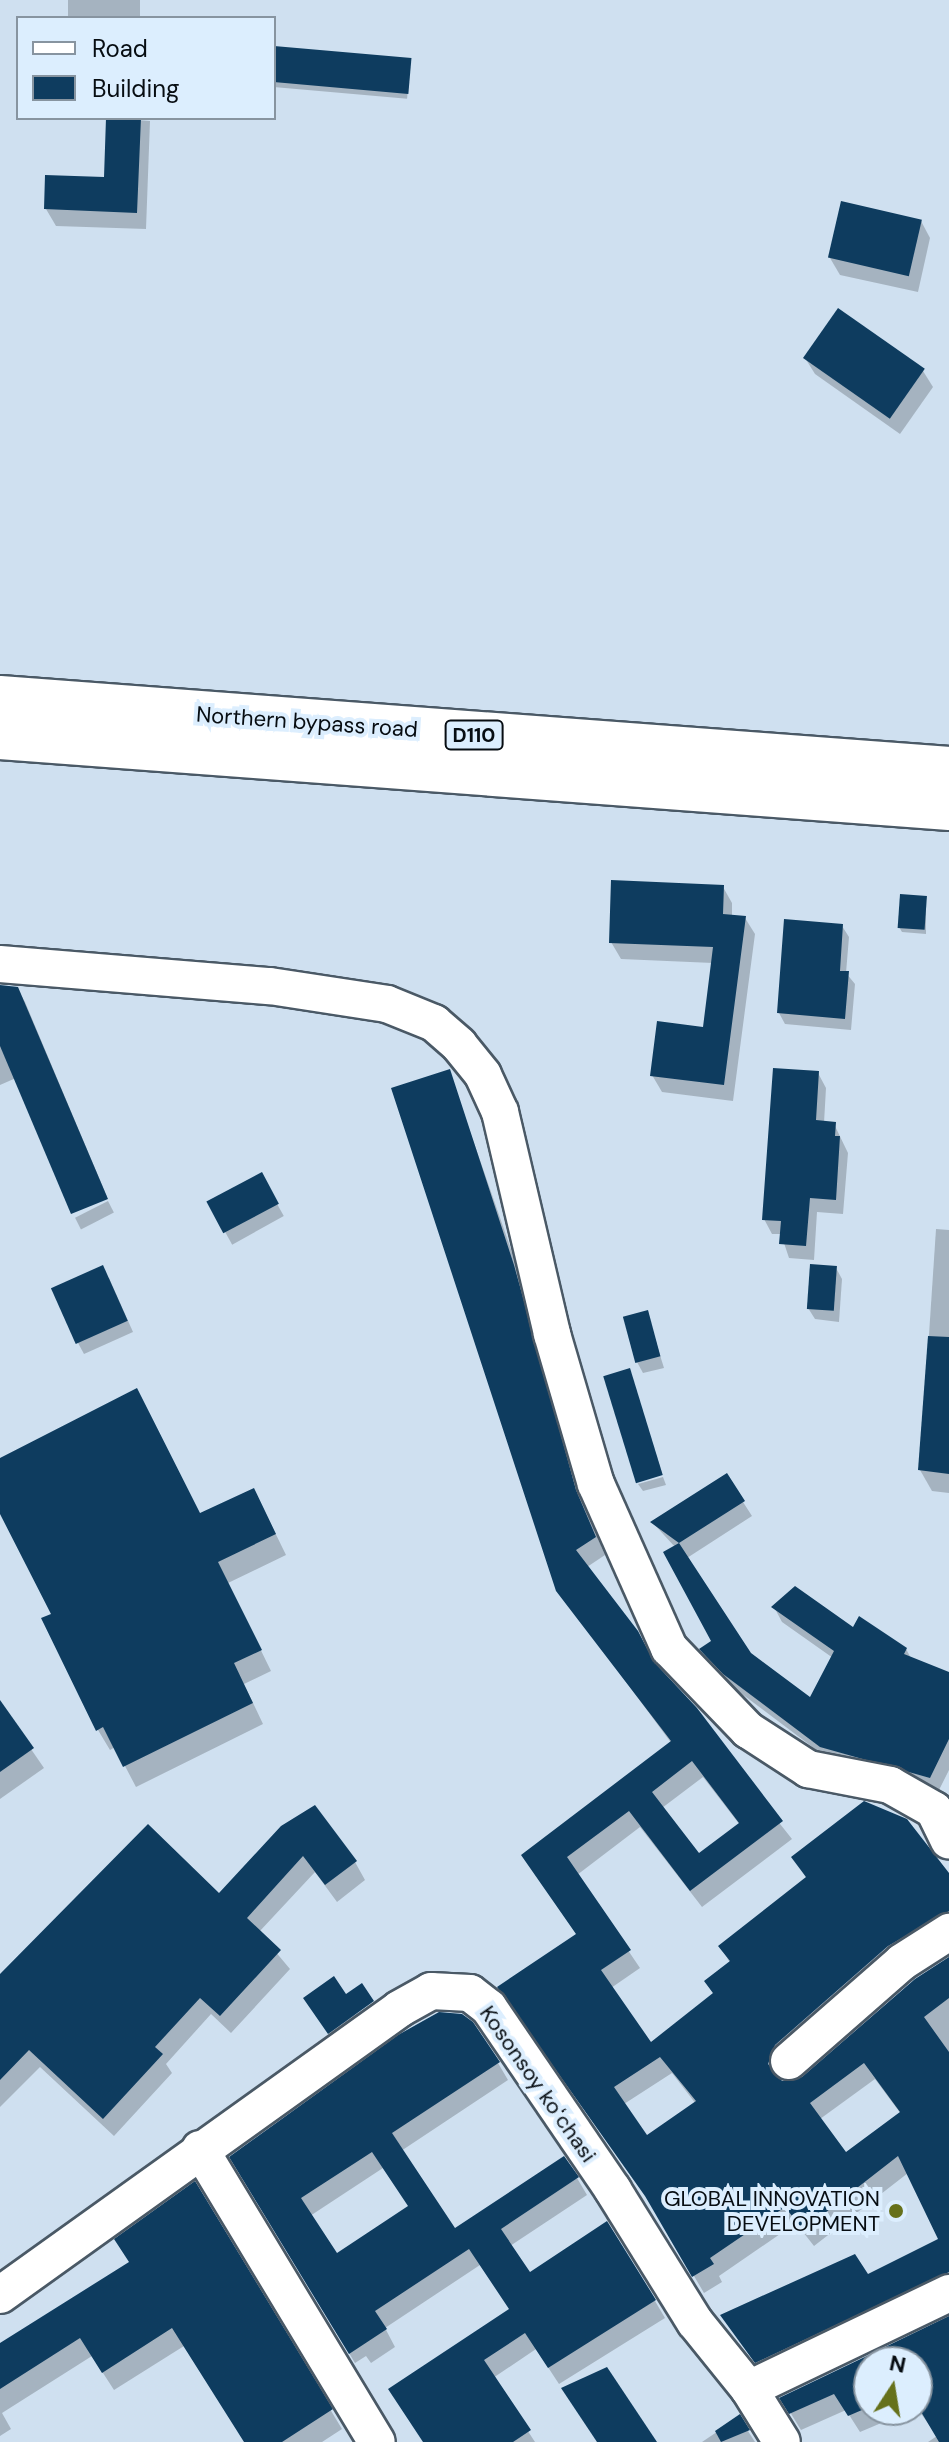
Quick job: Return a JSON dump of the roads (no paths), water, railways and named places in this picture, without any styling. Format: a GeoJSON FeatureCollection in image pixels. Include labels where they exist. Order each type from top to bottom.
{"type":"FeatureCollection","features":[{"type":"Feature","properties":{"kind":"main road","name":"Northern bypass road"},"geometry":{"type":"LineString","coordinates":[[0,698],[301,741],[949,808]]}},
{"type":"Feature","properties":{"kind":"main road","name":"Northern bypass road"},"geometry":{"type":"LineString","coordinates":[[0,737],[301,741],[949,769]]}},
{"type":"Feature","properties":{"kind":"street"},"geometry":{"type":"LineString","coordinates":[[0,964],[255,984],[387,1004],[434,1023],[459,1045],[483,1075],[500,1112],[552,1334],[596,1484],[669,1648],[748,1730],[808,1769],[890,1785],[934,1810],[949,1841]]}},
{"type":"Feature","properties":{"kind":"street"},"geometry":{"type":"LineString","coordinates":[[789,2061],[902,1962],[949,1932]]}},
{"type":"Feature","properties":{"kind":"street","name":"Kosonsoy koʻchasi"},"geometry":{"type":"LineString","coordinates":[[0,2295],[399,2009],[431,1991],[470,1993],[489,2008],[613,2190],[695,2322],[749,2389],[782,2442]]}},
{"type":"Feature","properties":{"kind":"street"},"geometry":{"type":"LineString","coordinates":[[200,2149],[377,2442]]}},
{"type":"Feature","properties":{"kind":"street"},"geometry":{"type":"LineString","coordinates":[[749,2389],[949,2293]]}},
{"type":"Feature","properties":{"kind":"place","name":"GLOBAL INNOVATION DEVELOPMENT"},"geometry":{"type":"Point","coordinates":[896,2211]}}]}
